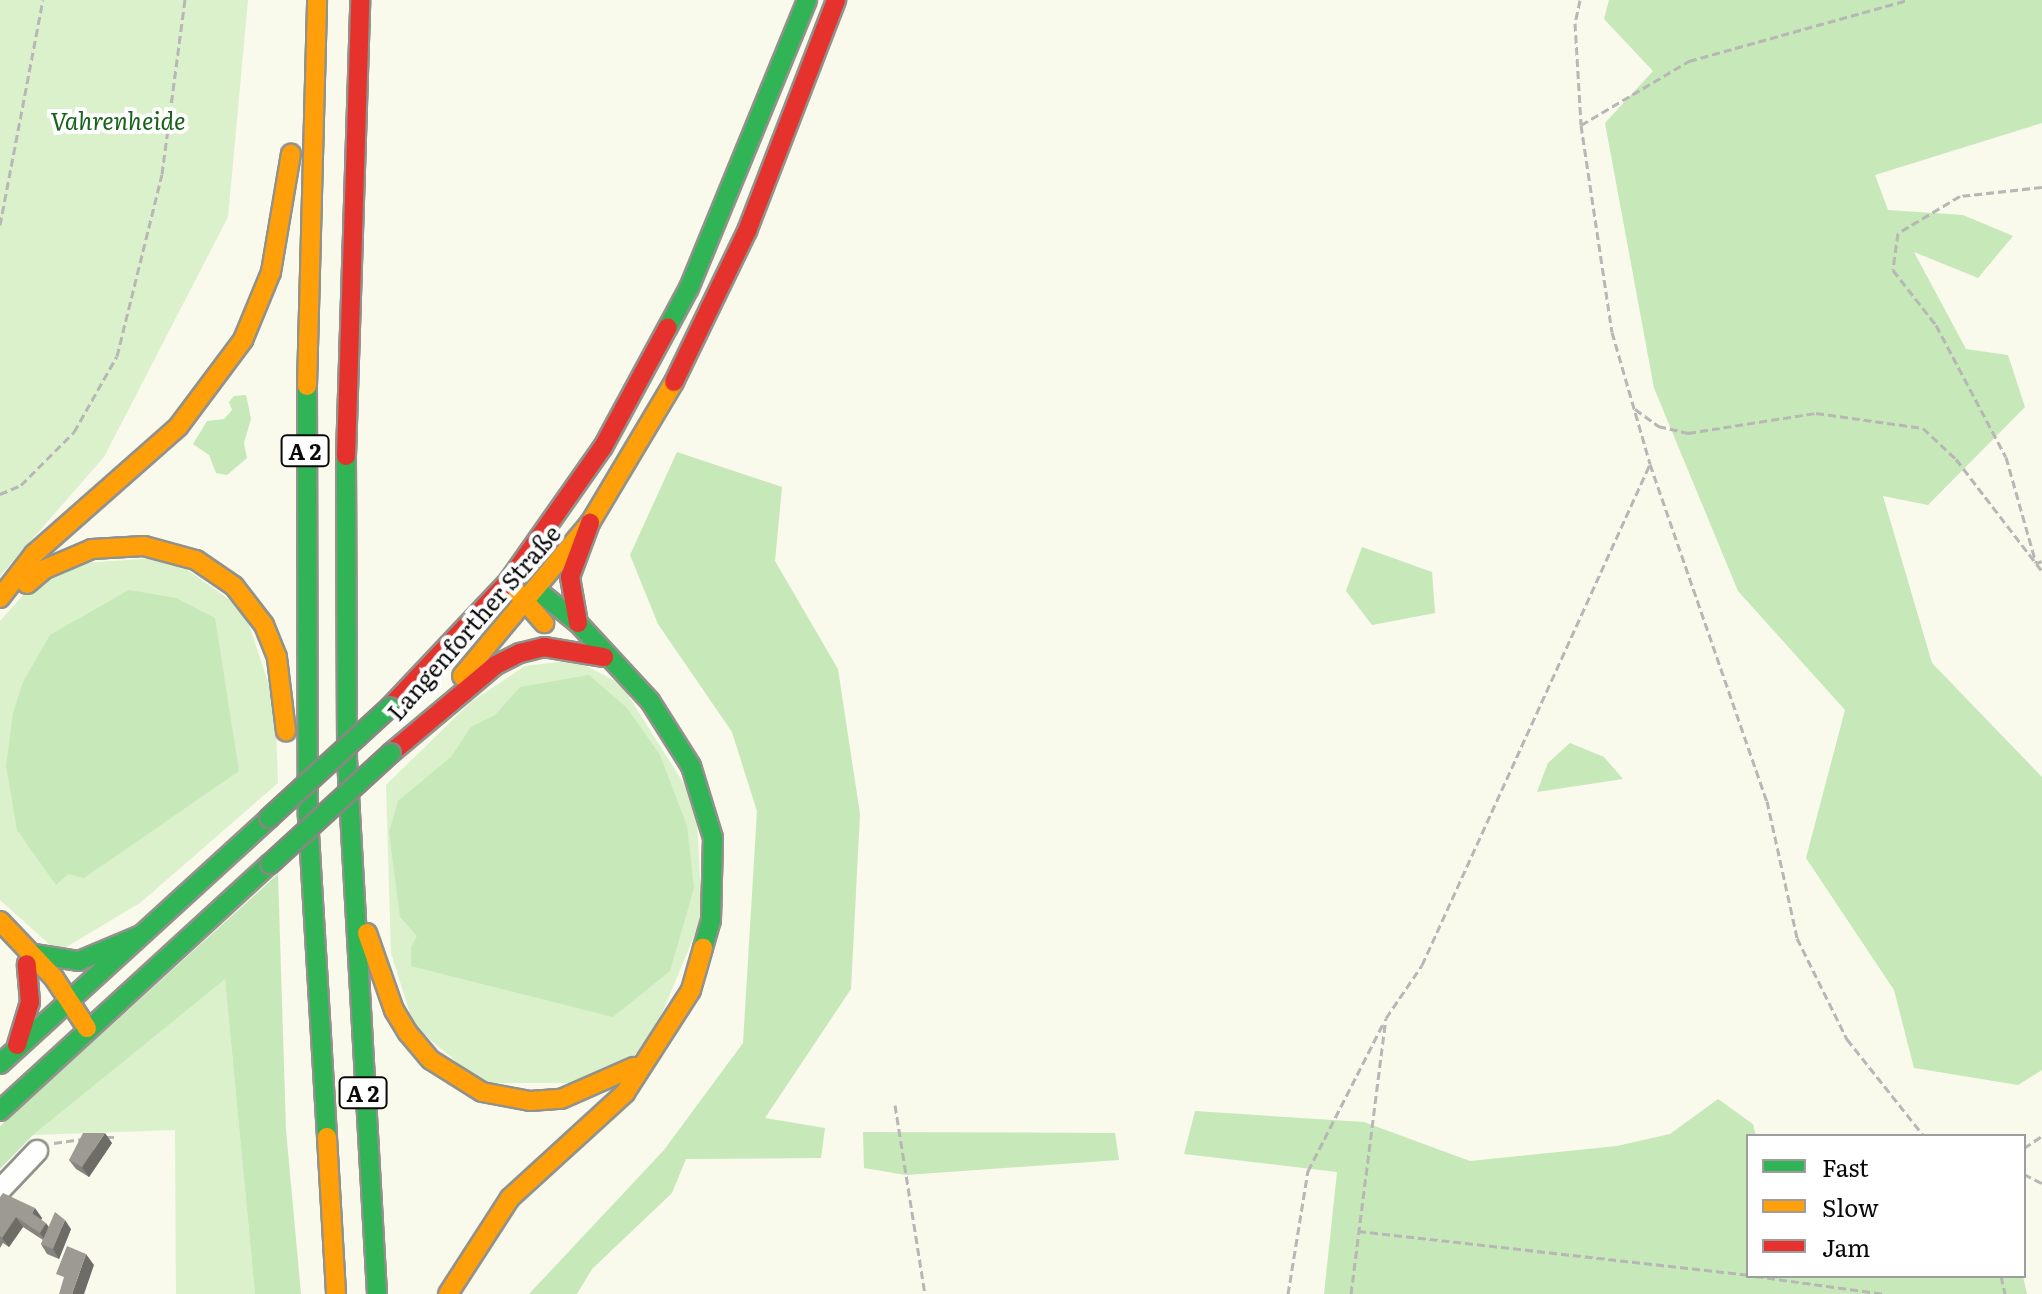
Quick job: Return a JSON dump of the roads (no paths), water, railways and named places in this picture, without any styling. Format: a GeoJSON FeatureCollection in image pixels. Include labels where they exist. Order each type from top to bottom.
{"type":"FeatureCollection","features":[{"type":"Feature","properties":{"kind":"main road","name":"A 2"},"geometry":{"type":"LineString","coordinates":[[317,0],[312,85],[305,473],[308,817],[336,1294]]}},
{"type":"Feature","properties":{"kind":"main road","name":"A 2"},"geometry":{"type":"LineString","coordinates":[[360,0],[346,358],[352,892],[377,1294]]}},
{"type":"Feature","properties":{"kind":"main road","name":"Langenforther Straße"},"geometry":{"type":"LineString","coordinates":[[0,1064],[390,707],[508,582],[596,458],[656,352],[719,220],[807,0]]}},
{"type":"Feature","properties":{"kind":"main road","name":"Langenforther Straße"},"geometry":{"type":"LineString","coordinates":[[0,1111],[87,1028],[391,753],[525,607],[590,523],[658,416],[717,300],[836,0]]}},
{"type":"Feature","properties":{"kind":"main road"},"geometry":{"type":"LineString","coordinates":[[0,598],[34,554],[178,427],[243,340],[271,272],[297,114],[312,85]]}},
{"type":"Feature","properties":{"kind":"main road"},"geometry":{"type":"LineString","coordinates":[[578,623],[570,577],[590,523]]}},
{"type":"Feature","properties":{"kind":"main road"},"geometry":{"type":"LineString","coordinates":[[0,607],[45,569],[92,549],[144,546],[196,560],[234,586],[264,625],[277,658],[289,792],[308,817]]}},
{"type":"Feature","properties":{"kind":"main road"},"geometry":{"type":"LineString","coordinates":[[448,1294],[481,1236],[510,1198],[625,1093],[673,1025],[702,959],[715,877],[713,838],[700,789],[675,735],[650,701],[604,657],[578,623],[538,591],[508,582]]}},
{"type":"Feature","properties":{"kind":"main road"},"geometry":{"type":"LineString","coordinates":[[508,582],[525,607],[577,649]]}},
{"type":"Feature","properties":{"kind":"main road"},"geometry":{"type":"LineString","coordinates":[[391,753],[496,665],[544,647],[577,649],[604,657]]}},
{"type":"Feature","properties":{"kind":"main road"},"geometry":{"type":"LineString","coordinates":[[352,892],[394,1010],[431,1060],[457,1079],[505,1098],[561,1099],[620,1076],[655,1052]]}},
{"type":"Feature","properties":{"kind":"main road"},"geometry":{"type":"LineString","coordinates":[[0,921],[87,1028]]}},
{"type":"Feature","properties":{"kind":"main road"},"geometry":{"type":"LineString","coordinates":[[30,959],[79,961],[141,935]]}},
{"type":"Feature","properties":{"kind":"main road"},"geometry":{"type":"LineString","coordinates":[[16,1049],[30,1002],[30,959]]}},
{"type":"Feature","properties":{"kind":"street"},"geometry":{"type":"LineString","coordinates":[[0,1190],[37,1151]]}},
{"type":"Feature","properties":{"kind":"park label","name":"Vahrenheide"},"geometry":{"type":"Point","coordinates":[118,120]}}]}
